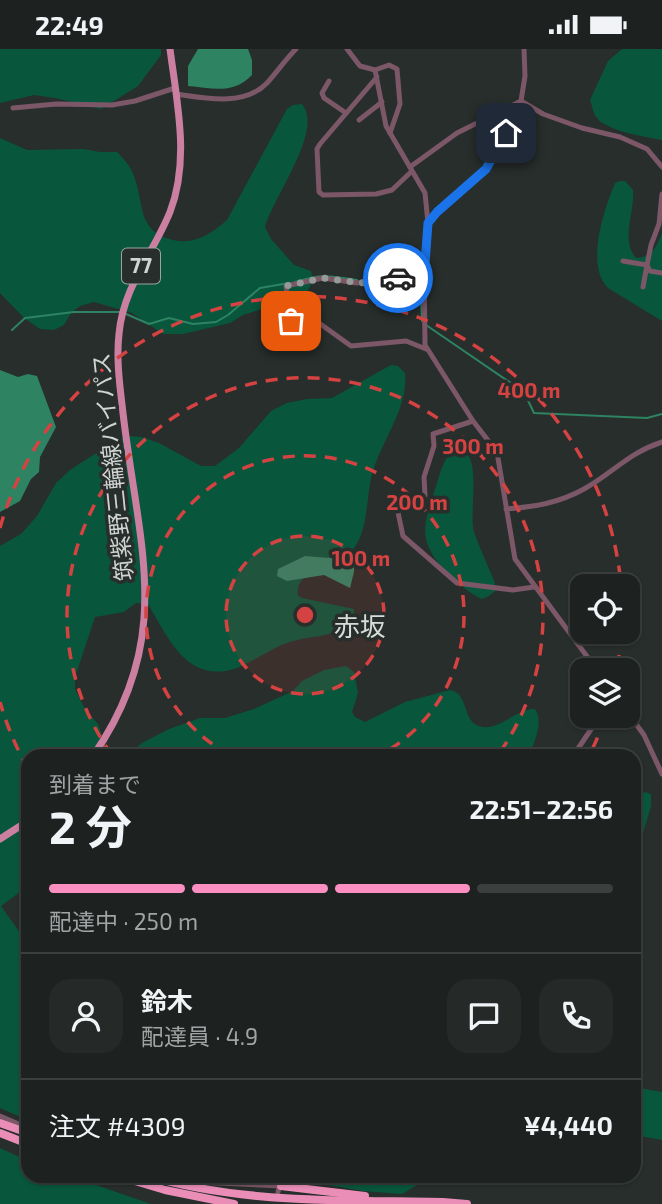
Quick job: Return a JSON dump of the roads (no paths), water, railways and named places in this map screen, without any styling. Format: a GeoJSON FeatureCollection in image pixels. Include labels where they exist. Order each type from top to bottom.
{"type":"FeatureCollection","features":[{"type":"Feature","properties":{"kind":"highway"},"geometry":{"type":"LineString","coordinates":[[0,1123],[21,1129]]}},
{"type":"Feature","properties":{"kind":"highway"},"geometry":{"type":"LineString","coordinates":[[0,1133],[21,1141]]}},
{"type":"Feature","properties":{"kind":"highway"},"geometry":{"type":"LineString","coordinates":[[142,1183],[234,1204]]}},
{"type":"Feature","properties":{"kind":"highway"},"geometry":{"type":"LineString","coordinates":[[174,1183],[260,1199],[467,1204]]}},
{"type":"Feature","properties":{"kind":"highway"},"geometry":{"type":"LineString","coordinates":[[280,1185],[417,1201]]}},
{"type":"Feature","properties":{"kind":"main road","name":"筑紫野三輪線バイパス"},"geometry":{"type":"LineString","coordinates":[[98,749],[117,720],[128,694],[138,665],[145,625],[146,587],[120,385],[118,333],[132,284],[169,214],[176,191],[181,150],[170,49]]}},
{"type":"Feature","properties":{"kind":"main road"},"geometry":{"type":"LineString","coordinates":[[0,839],[21,826]]}},
{"type":"Feature","properties":{"kind":"street"},"geometry":{"type":"LineString","coordinates":[[13,108],[56,104],[112,105],[175,91],[219,99],[250,95],[267,83],[296,49]]}},
{"type":"Feature","properties":{"kind":"street"},"geometry":{"type":"LineString","coordinates":[[347,49],[360,66],[376,74]]}},
{"type":"Feature","properties":{"kind":"street"},"geometry":{"type":"LineString","coordinates":[[428,223],[491,163],[521,101],[525,76],[524,49]]}},
{"type":"Feature","properties":{"kind":"street"},"geometry":{"type":"LineString","coordinates":[[390,133],[400,104],[397,69],[389,65],[376,74],[317,149],[319,192],[376,194],[392,190],[411,169],[457,133],[521,101]]}},
{"type":"Feature","properties":{"kind":"street"},"geometry":{"type":"LineString","coordinates":[[376,74],[390,133],[425,193],[428,223],[424,277],[426,349],[473,421],[497,452],[515,559],[588,658]]}},
{"type":"Feature","properties":{"kind":"street"},"geometry":{"type":"LineString","coordinates":[[329,81],[322,93],[324,97],[346,113]]}},
{"type":"Feature","properties":{"kind":"street"},"geometry":{"type":"LineString","coordinates":[[521,101],[543,114],[582,128],[620,137],[647,149],[662,167]]}},
{"type":"Feature","properties":{"kind":"street"},"geometry":{"type":"LineString","coordinates":[[359,120],[382,102]]}},
{"type":"Feature","properties":{"kind":"street"},"geometry":{"type":"LineString","coordinates":[[643,287],[651,245],[659,224],[662,194]]}},
{"type":"Feature","properties":{"kind":"street"},"geometry":{"type":"LineString","coordinates":[[623,261],[647,265]]}},
{"type":"Feature","properties":{"kind":"street"},"geometry":{"type":"LineString","coordinates":[[647,265],[650,271],[662,274]]}},
{"type":"Feature","properties":{"kind":"street"},"geometry":{"type":"LineString","coordinates":[[424,277],[379,279],[361,283],[323,278],[286,286],[291,321],[319,323],[351,346],[406,341],[426,349]]}},
{"type":"Feature","properties":{"kind":"street"},"geometry":{"type":"LineString","coordinates":[[473,421],[433,434],[434,446],[424,477],[425,496],[422,499],[396,503],[403,536],[457,583],[513,590],[534,587]]}},
{"type":"Feature","properties":{"kind":"street"},"geometry":{"type":"LineString","coordinates":[[506,509],[536,507],[564,499],[585,489],[634,453],[662,442]]}},
{"type":"Feature","properties":{"kind":"street"},"geometry":{"type":"LineString","coordinates":[[578,749],[592,728]]}},
{"type":"Feature","properties":{"kind":"street"},"geometry":{"type":"LineString","coordinates":[[639,728],[662,774]]}},
{"type":"Feature","properties":{"kind":"street"},"geometry":{"type":"LineString","coordinates":[[0,1116],[21,1127]]}},
{"type":"Feature","properties":{"kind":"street"},"geometry":{"type":"LineString","coordinates":[[209,1183],[280,1185]]}},
{"type":"Feature","properties":{"kind":"waterway"},"geometry":{"type":"LineString","coordinates":[[366,279],[380,275],[420,273],[422,321]]}},
{"type":"Feature","properties":{"kind":"waterway"},"geometry":{"type":"LineString","coordinates":[[295,282],[326,276],[357,280]]}},
{"type":"Feature","properties":{"kind":"waterway"},"geometry":{"type":"LineString","coordinates":[[126,314],[149,324],[169,318],[193,324],[216,322],[260,288],[289,283]]}},
{"type":"Feature","properties":{"kind":"waterway"},"geometry":{"type":"LineString","coordinates":[[12,330],[25,318],[74,312],[120,312]]}},
{"type":"Feature","properties":{"kind":"waterway"},"geometry":{"type":"LineString","coordinates":[[426,325],[524,392],[534,413],[647,418],[662,414]]}},
{"type":"Feature","properties":{"kind":"district","name":"赤坂"},"geometry":{"type":"Point","coordinates":[360,627]}}]}
